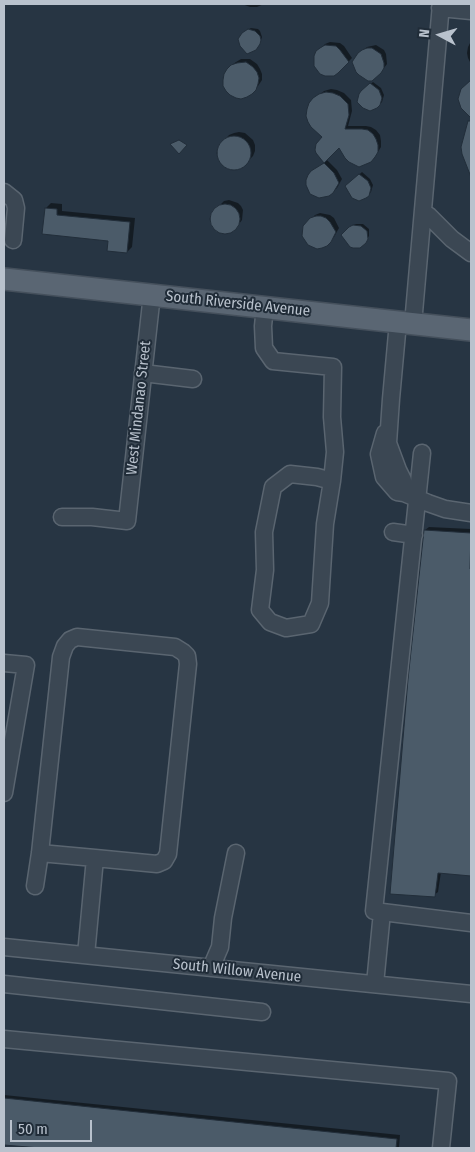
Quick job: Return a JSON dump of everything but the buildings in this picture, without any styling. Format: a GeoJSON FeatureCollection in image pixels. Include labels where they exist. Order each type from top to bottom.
{"type":"FeatureCollection","features":[{"type":"Feature","properties":{"kind":"main road","name":"South Riverside Avenue"},"geometry":{"type":"LineString","coordinates":[[4,279],[471,330]]}},
{"type":"Feature","properties":{"kind":"street"},"geometry":{"type":"LineString","coordinates":[[471,11],[441,6],[423,212],[389,421],[379,454],[384,477],[397,492],[445,509],[471,513]]}},
{"type":"Feature","properties":{"kind":"street"},"geometry":{"type":"LineString","coordinates":[[4,192],[14,200],[16,208],[13,240]]}},
{"type":"Feature","properties":{"kind":"street"},"geometry":{"type":"LineString","coordinates":[[423,212],[430,216],[452,239],[471,253]]}},
{"type":"Feature","properties":{"kind":"street","name":"West Mindanao Street"},"geometry":{"type":"LineString","coordinates":[[62,517],[127,521],[152,294]]}},
{"type":"Feature","properties":{"kind":"street"},"geometry":{"type":"LineString","coordinates":[[265,307],[263,326],[264,348],[273,361],[333,367],[332,417],[335,452],[332,480],[325,524],[320,603],[311,624],[286,628],[270,622],[260,610],[265,570],[264,532],[273,487],[290,474],[317,476],[332,480]]}},
{"type":"Feature","properties":{"kind":"street"},"geometry":{"type":"LineString","coordinates":[[143,373],[193,379]]}},
{"type":"Feature","properties":{"kind":"street"},"geometry":{"type":"LineString","coordinates":[[422,453],[411,496],[414,535],[374,912],[471,923]]}},
{"type":"Feature","properties":{"kind":"street"},"geometry":{"type":"LineString","coordinates":[[393,532],[414,535]]}},
{"type":"Feature","properties":{"kind":"street"},"geometry":{"type":"LineString","coordinates":[[35,886],[61,657],[65,646],[70,640],[77,637],[175,647],[183,652],[187,656],[188,664],[168,854],[164,861],[157,864],[40,853]]}},
{"type":"Feature","properties":{"kind":"street"},"geometry":{"type":"LineString","coordinates":[[4,664],[26,665],[4,793]]}},
{"type":"Feature","properties":{"kind":"street"},"geometry":{"type":"LineString","coordinates":[[211,968],[220,947],[222,918],[236,853]]}},
{"type":"Feature","properties":{"kind":"street"},"geometry":{"type":"LineString","coordinates":[[86,955],[95,858]]}},
{"type":"Feature","properties":{"kind":"street"},"geometry":{"type":"LineString","coordinates":[[375,984],[382,912]]}},
{"type":"Feature","properties":{"kind":"street","name":"South Willow Avenue"},"geometry":{"type":"LineString","coordinates":[[4,947],[471,994]]}},
{"type":"Feature","properties":{"kind":"street"},"geometry":{"type":"LineString","coordinates":[[4,984],[262,1012]]}},
{"type":"Feature","properties":{"kind":"street"},"geometry":{"type":"LineString","coordinates":[[4,1039],[448,1081],[441,1148]]}}]}
